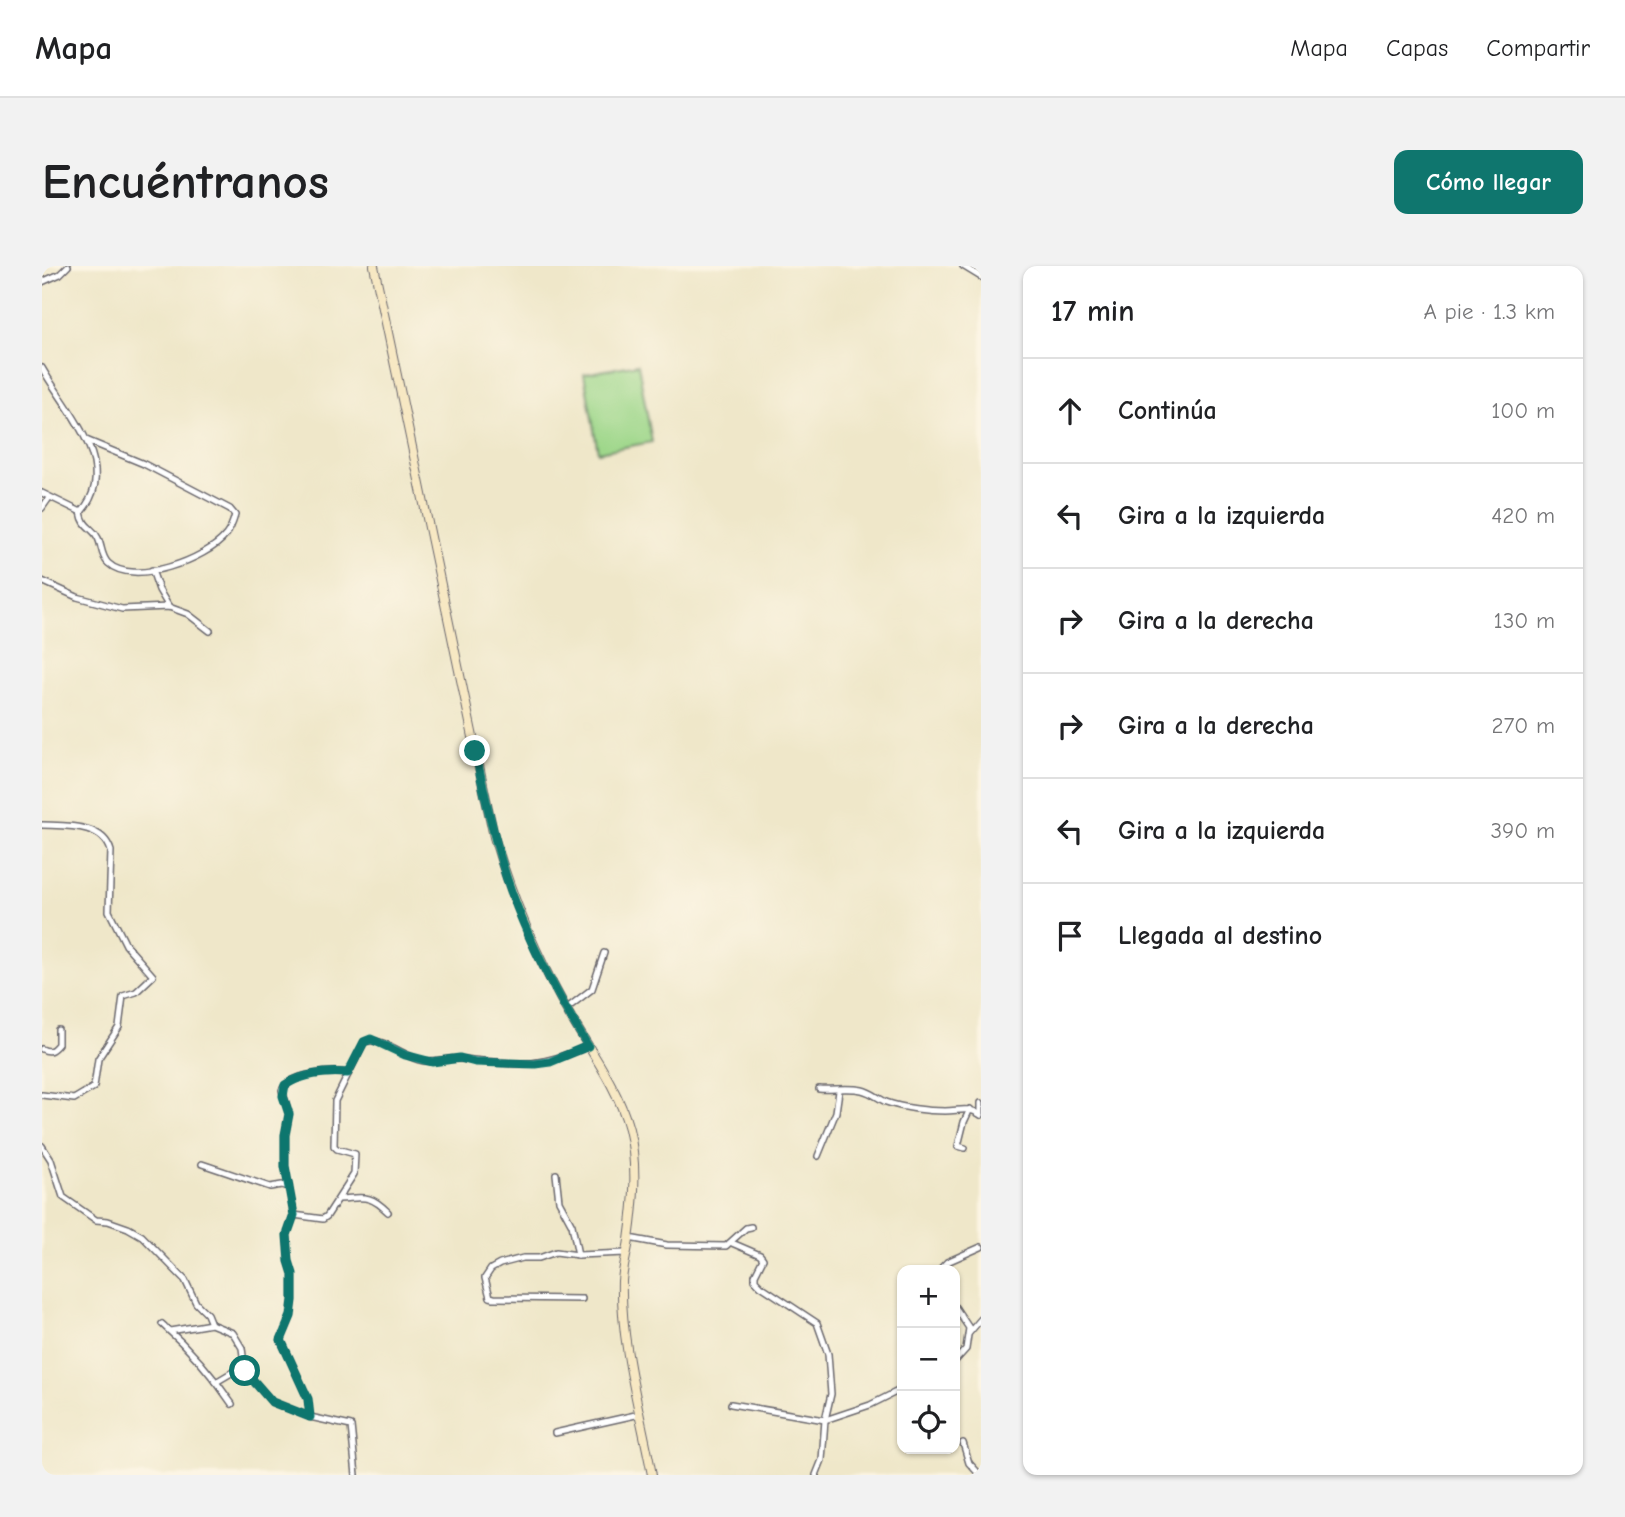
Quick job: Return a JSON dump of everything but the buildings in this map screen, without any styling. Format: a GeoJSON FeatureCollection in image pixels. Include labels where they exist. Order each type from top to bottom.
{"type":"FeatureCollection","features":[{"type":"Feature","properties":{"kind":"main road"},"geometry":{"type":"LineString","coordinates":[[374,266],[494,837],[516,906],[537,956],[618,1100],[634,1154],[629,1238],[622,1281],[623,1316],[652,1475]]}},
{"type":"Feature","properties":{"kind":"street"},"geometry":{"type":"LineString","coordinates":[[42,282],[60,274],[68,266]]}},
{"type":"Feature","properties":{"kind":"street"},"geometry":{"type":"LineString","coordinates":[[963,266],[981,277]]}},
{"type":"Feature","properties":{"kind":"street"},"geometry":{"type":"LineString","coordinates":[[42,368],[86,440],[93,457],[97,473],[95,491],[81,512]]}},
{"type":"Feature","properties":{"kind":"street"},"geometry":{"type":"LineString","coordinates":[[81,512],[83,523],[98,537],[103,557],[109,565],[124,570],[170,568],[217,544],[226,535],[235,515],[230,509],[144,464],[86,440]]}},
{"type":"Feature","properties":{"kind":"street"},"geometry":{"type":"LineString","coordinates":[[42,493],[81,512]]}},
{"type":"Feature","properties":{"kind":"street"},"geometry":{"type":"LineString","coordinates":[[42,508],[49,498]]}},
{"type":"Feature","properties":{"kind":"street"},"geometry":{"type":"LineString","coordinates":[[152,570],[169,607]]}},
{"type":"Feature","properties":{"kind":"street"},"geometry":{"type":"LineString","coordinates":[[42,581],[77,597],[122,609],[169,607],[188,614],[210,631]]}},
{"type":"Feature","properties":{"kind":"street"},"geometry":{"type":"LineString","coordinates":[[42,825],[93,830],[108,842],[111,851],[109,911],[126,945],[153,976],[136,992],[123,996],[119,1027],[98,1059],[94,1087],[74,1099],[42,1095]]}},
{"type":"Feature","properties":{"kind":"street"},"geometry":{"type":"LineString","coordinates":[[566,1009],[592,989],[604,953]]}},
{"type":"Feature","properties":{"kind":"street"},"geometry":{"type":"LineString","coordinates":[[42,1049],[47,1052],[53,1050],[58,1044],[58,1030]]}},
{"type":"Feature","properties":{"kind":"street"},"geometry":{"type":"LineString","coordinates":[[294,1215],[323,1219],[330,1214],[355,1174],[356,1157],[351,1151],[334,1146],[335,1101],[364,1042],[371,1039],[405,1055],[432,1062],[460,1058],[475,1062],[535,1064],[550,1062],[588,1046]]}},
{"type":"Feature","properties":{"kind":"street"},"geometry":{"type":"LineString","coordinates":[[310,1417],[308,1399],[281,1340],[291,1316],[293,1300],[293,1274],[287,1235],[294,1215],[285,1166],[285,1135],[289,1114],[283,1096],[285,1085],[295,1078],[324,1073],[348,1073]]}},
{"type":"Feature","properties":{"kind":"street"},"geometry":{"type":"LineString","coordinates":[[819,1089],[839,1091],[855,1088],[886,1101],[910,1107],[947,1111],[970,1109],[981,1115],[981,1103]]}},
{"type":"Feature","properties":{"kind":"street"},"geometry":{"type":"LineString","coordinates":[[818,1156],[836,1112],[839,1091]]}},
{"type":"Feature","properties":{"kind":"street"},"geometry":{"type":"LineString","coordinates":[[965,1148],[958,1146],[970,1109]]}},
{"type":"Feature","properties":{"kind":"street"},"geometry":{"type":"LineString","coordinates":[[42,1146],[51,1160],[63,1198],[96,1220],[128,1227],[150,1243],[189,1285],[196,1303],[207,1314],[211,1324]]}},
{"type":"Feature","properties":{"kind":"street"},"geometry":{"type":"LineString","coordinates":[[202,1164],[270,1187],[289,1186]]}},
{"type":"Feature","properties":{"kind":"street"},"geometry":{"type":"LineString","coordinates":[[556,1174],[559,1201],[572,1224],[578,1255]]}},
{"type":"Feature","properties":{"kind":"street"},"geometry":{"type":"LineString","coordinates":[[340,1199],[369,1198],[377,1201],[388,1212]]}},
{"type":"Feature","properties":{"kind":"street"},"geometry":{"type":"LineString","coordinates":[[629,1238],[667,1245],[726,1246],[746,1228],[751,1227]]}},
{"type":"Feature","properties":{"kind":"street"},"geometry":{"type":"LineString","coordinates":[[732,1243],[760,1255],[763,1259],[755,1275],[755,1280],[761,1286],[817,1323],[828,1354],[832,1379],[821,1460],[816,1475]]}},
{"type":"Feature","properties":{"kind":"street"},"geometry":{"type":"LineString","coordinates":[[944,1265],[981,1247]]}},
{"type":"Feature","properties":{"kind":"street"},"geometry":{"type":"LineString","coordinates":[[582,1298],[494,1298],[490,1297],[485,1278],[491,1269],[500,1264],[523,1258],[539,1258],[556,1252],[578,1255],[626,1253]]}},
{"type":"Feature","properties":{"kind":"street"},"geometry":{"type":"LineString","coordinates":[[960,1313],[968,1323],[969,1333],[966,1349],[960,1356]]}},
{"type":"Feature","properties":{"kind":"street"},"geometry":{"type":"LineString","coordinates":[[969,1333],[981,1319]]}},
{"type":"Feature","properties":{"kind":"street"},"geometry":{"type":"LineString","coordinates":[[162,1324],[189,1349],[232,1404]]}},
{"type":"Feature","properties":{"kind":"street"},"geometry":{"type":"LineString","coordinates":[[170,1331],[211,1324],[233,1334],[242,1348],[243,1366],[272,1402],[310,1417],[351,1426],[356,1475]]}},
{"type":"Feature","properties":{"kind":"street"},"geometry":{"type":"LineString","coordinates":[[216,1381],[243,1366]]}},
{"type":"Feature","properties":{"kind":"street"},"geometry":{"type":"LineString","coordinates":[[731,1404],[825,1420],[878,1402],[898,1391]]}},
{"type":"Feature","properties":{"kind":"street"},"geometry":{"type":"LineString","coordinates":[[555,1433],[640,1415]]}},
{"type":"Feature","properties":{"kind":"street"},"geometry":{"type":"LineString","coordinates":[[963,1443],[969,1463],[980,1475]]}},
{"type":"Feature","properties":{"kind":"green space"},"geometry":{"type":"Polygon","coordinates":[[[638,364],[652,442],[598,452],[584,374],[638,364]]]}},
{"type":"Feature","properties":{"kind":"route"},"geometry":{"type":"LineString","coordinates":[[245,1371],[276,1405],[310,1417],[308,1399],[281,1340],[291,1316],[293,1300],[293,1274],[287,1235],[294,1215],[285,1166],[285,1135],[289,1114],[282,1090],[285,1085],[295,1078],[324,1073],[348,1073],[358,1050],[364,1042],[371,1039],[405,1055],[432,1062],[460,1058],[475,1062],[535,1064],[550,1062],[588,1046],[537,956],[516,906],[494,837],[475,751]]}}]}
